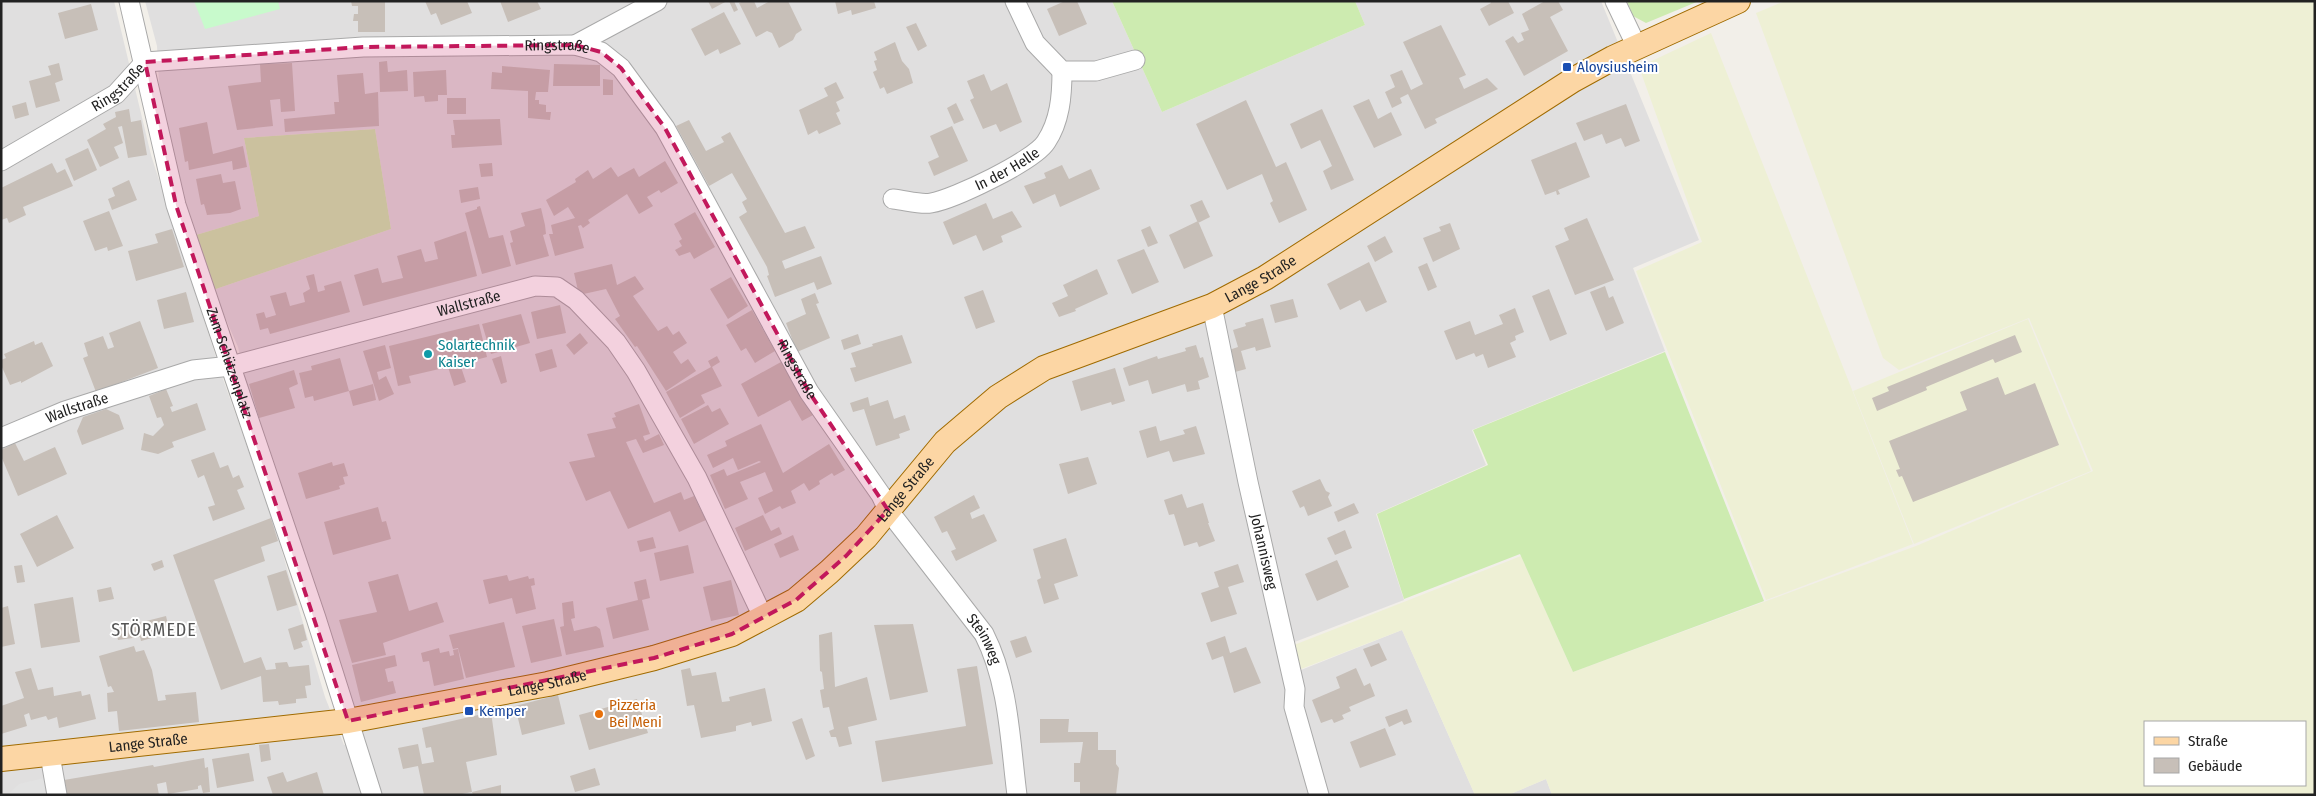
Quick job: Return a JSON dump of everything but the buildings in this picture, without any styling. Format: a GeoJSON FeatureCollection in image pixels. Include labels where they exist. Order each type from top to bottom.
{"type":"FeatureCollection","features":[{"type":"Feature","properties":{"kind":"main road","name":"Lange Straße"},"geometry":{"type":"LineString","coordinates":[[1,759],[348,721],[548,684],[654,658],[724,637],[764,619],[796,600],[835,567],[866,537],[945,442],[998,397],[1044,368],[1212,306],[1265,278],[1565,86],[1637,47],[1738,1]]}},
{"type":"Feature","properties":{"kind":"street","name":"Zum Schützenplatz"},"geometry":{"type":"LineString","coordinates":[[129,1],[145,62],[176,206],[316,618],[372,795]]}},
{"type":"Feature","properties":{"kind":"street"},"geometry":{"type":"LineString","coordinates":[[575,45],[657,1]]}},
{"type":"Feature","properties":{"kind":"street"},"geometry":{"type":"LineString","coordinates":[[1015,1],[1035,43],[1062,71],[1096,70],[1135,60]]}},
{"type":"Feature","properties":{"kind":"street"},"geometry":{"type":"LineString","coordinates":[[1615,1],[1637,47]]}},
{"type":"Feature","properties":{"kind":"street","name":"Ringstraße"},"geometry":{"type":"LineString","coordinates":[[1,161],[116,94],[145,62],[363,47],[575,45],[601,52],[621,68],[665,128],[809,392],[881,494],[888,510]]}},
{"type":"Feature","properties":{"kind":"street","name":"In der Helle"},"geometry":{"type":"LineString","coordinates":[[893,199],[931,203],[1011,169],[1038,152],[1052,130],[1060,106],[1062,71]]}},
{"type":"Feature","properties":{"kind":"street","name":"Wallstraße"},"geometry":{"type":"LineString","coordinates":[[1,438],[65,411],[193,370],[231,366],[535,286],[557,287],[576,300],[597,320],[636,371],[697,478],[764,619]]}},
{"type":"Feature","properties":{"kind":"street","name":"Johannisweg"},"geometry":{"type":"LineString","coordinates":[[1212,306],[1256,520],[1295,689],[1294,707],[1319,795]]}},
{"type":"Feature","properties":{"kind":"street","name":"Steinweg"},"geometry":{"type":"LineString","coordinates":[[888,510],[984,634],[995,656],[1001,679],[1017,795]]}},
{"type":"Feature","properties":{"kind":"street"},"geometry":{"type":"LineString","coordinates":[[50,755],[57,795]]}},
{"type":"Feature","properties":{"kind":"highlighted area"},"geometry":{"type":"Polygon","coordinates":[[[575,45],[601,52],[621,68],[665,128],[809,392],[888,510],[846,556],[796,600],[732,634],[654,658],[348,721],[176,205],[145,62],[363,47],[575,45]]]}},
{"type":"Feature","properties":{"kind":"shaded area"},"geometry":{"type":"Polygon","coordinates":[[[1,1],[114,1],[151,155],[223,379],[270,511],[325,697],[344,745],[363,743],[352,700],[246,382],[238,347],[213,290],[391,229],[375,129],[244,138],[259,216],[196,235],[174,164],[159,84],[157,46],[145,1],[1112,1],[1162,112],[1365,25],[1355,1],[1601,1],[1699,240],[1633,268],[1665,351],[1472,430],[1486,465],[1376,514],[1404,600],[1292,643],[1301,670],[1402,630],[1475,795],[1,795],[1,1]]]}},
{"type":"Feature","properties":{"kind":"shaded area"},"geometry":{"type":"Polygon","coordinates":[[[44,778],[46,795],[7,795],[19,784],[44,778]]]}},
{"type":"Feature","properties":{"kind":"shaded area"},"geometry":{"type":"Polygon","coordinates":[[[1546,779],[1552,795],[1508,795],[1546,779]]]}},
{"type":"Feature","properties":{"kind":"green space"},"geometry":{"type":"Polygon","coordinates":[[[194,1],[278,1],[280,9],[205,29],[194,1]]]}},
{"type":"Feature","properties":{"kind":"green space"},"geometry":{"type":"Polygon","coordinates":[[[1112,1],[1355,1],[1365,25],[1162,112],[1112,1]]]}},
{"type":"Feature","properties":{"kind":"green space"},"geometry":{"type":"Polygon","coordinates":[[[1627,1],[1699,1],[1646,23],[1633,16],[1627,1]]]}},
{"type":"Feature","properties":{"kind":"green space"},"geometry":{"type":"Polygon","coordinates":[[[1785,1],[2315,1],[2315,795],[1552,795],[1546,779],[1508,795],[1475,795],[1402,630],[1301,669],[1294,645],[1521,556],[1573,672],[1916,546],[2093,471],[2029,318],[1899,370],[1883,358],[1756,13],[1785,1]]]}},
{"type":"Feature","properties":{"kind":"green space"},"geometry":{"type":"Polygon","coordinates":[[[1711,33],[1913,544],[1766,600],[1636,271],[1702,242],[1639,67],[1711,33]]]}},
{"type":"Feature","properties":{"kind":"green space"},"geometry":{"type":"Polygon","coordinates":[[[375,129],[391,229],[213,290],[196,235],[259,216],[244,138],[375,129]]]}},
{"type":"Feature","properties":{"kind":"green space"},"geometry":{"type":"Polygon","coordinates":[[[2028,319],[2091,471],[1914,544],[1853,391],[2028,319]]]}},
{"type":"Feature","properties":{"kind":"green space"},"geometry":{"type":"Polygon","coordinates":[[[1665,352],[1764,601],[1573,672],[1520,554],[1404,599],[1377,514],[1488,465],[1473,430],[1665,352]]]}},
{"type":"Feature","properties":{"kind":"place","name":"Aloysiusheim"},"geometry":{"type":"Point","coordinates":[1567,67]}},
{"type":"Feature","properties":{"kind":"place","name":"Solartechnik Kaiser"},"geometry":{"type":"Point","coordinates":[428,354]}},
{"type":"Feature","properties":{"kind":"place","name":"Kemper"},"geometry":{"type":"Point","coordinates":[469,711]}},
{"type":"Feature","properties":{"kind":"place","name":"Pizzeria Bei Meni"},"geometry":{"type":"Point","coordinates":[599,714]}},
{"type":"Feature","properties":{"kind":"district","name":"STÖRMEDE"},"geometry":{"type":"Point","coordinates":[154,630]}}]}
